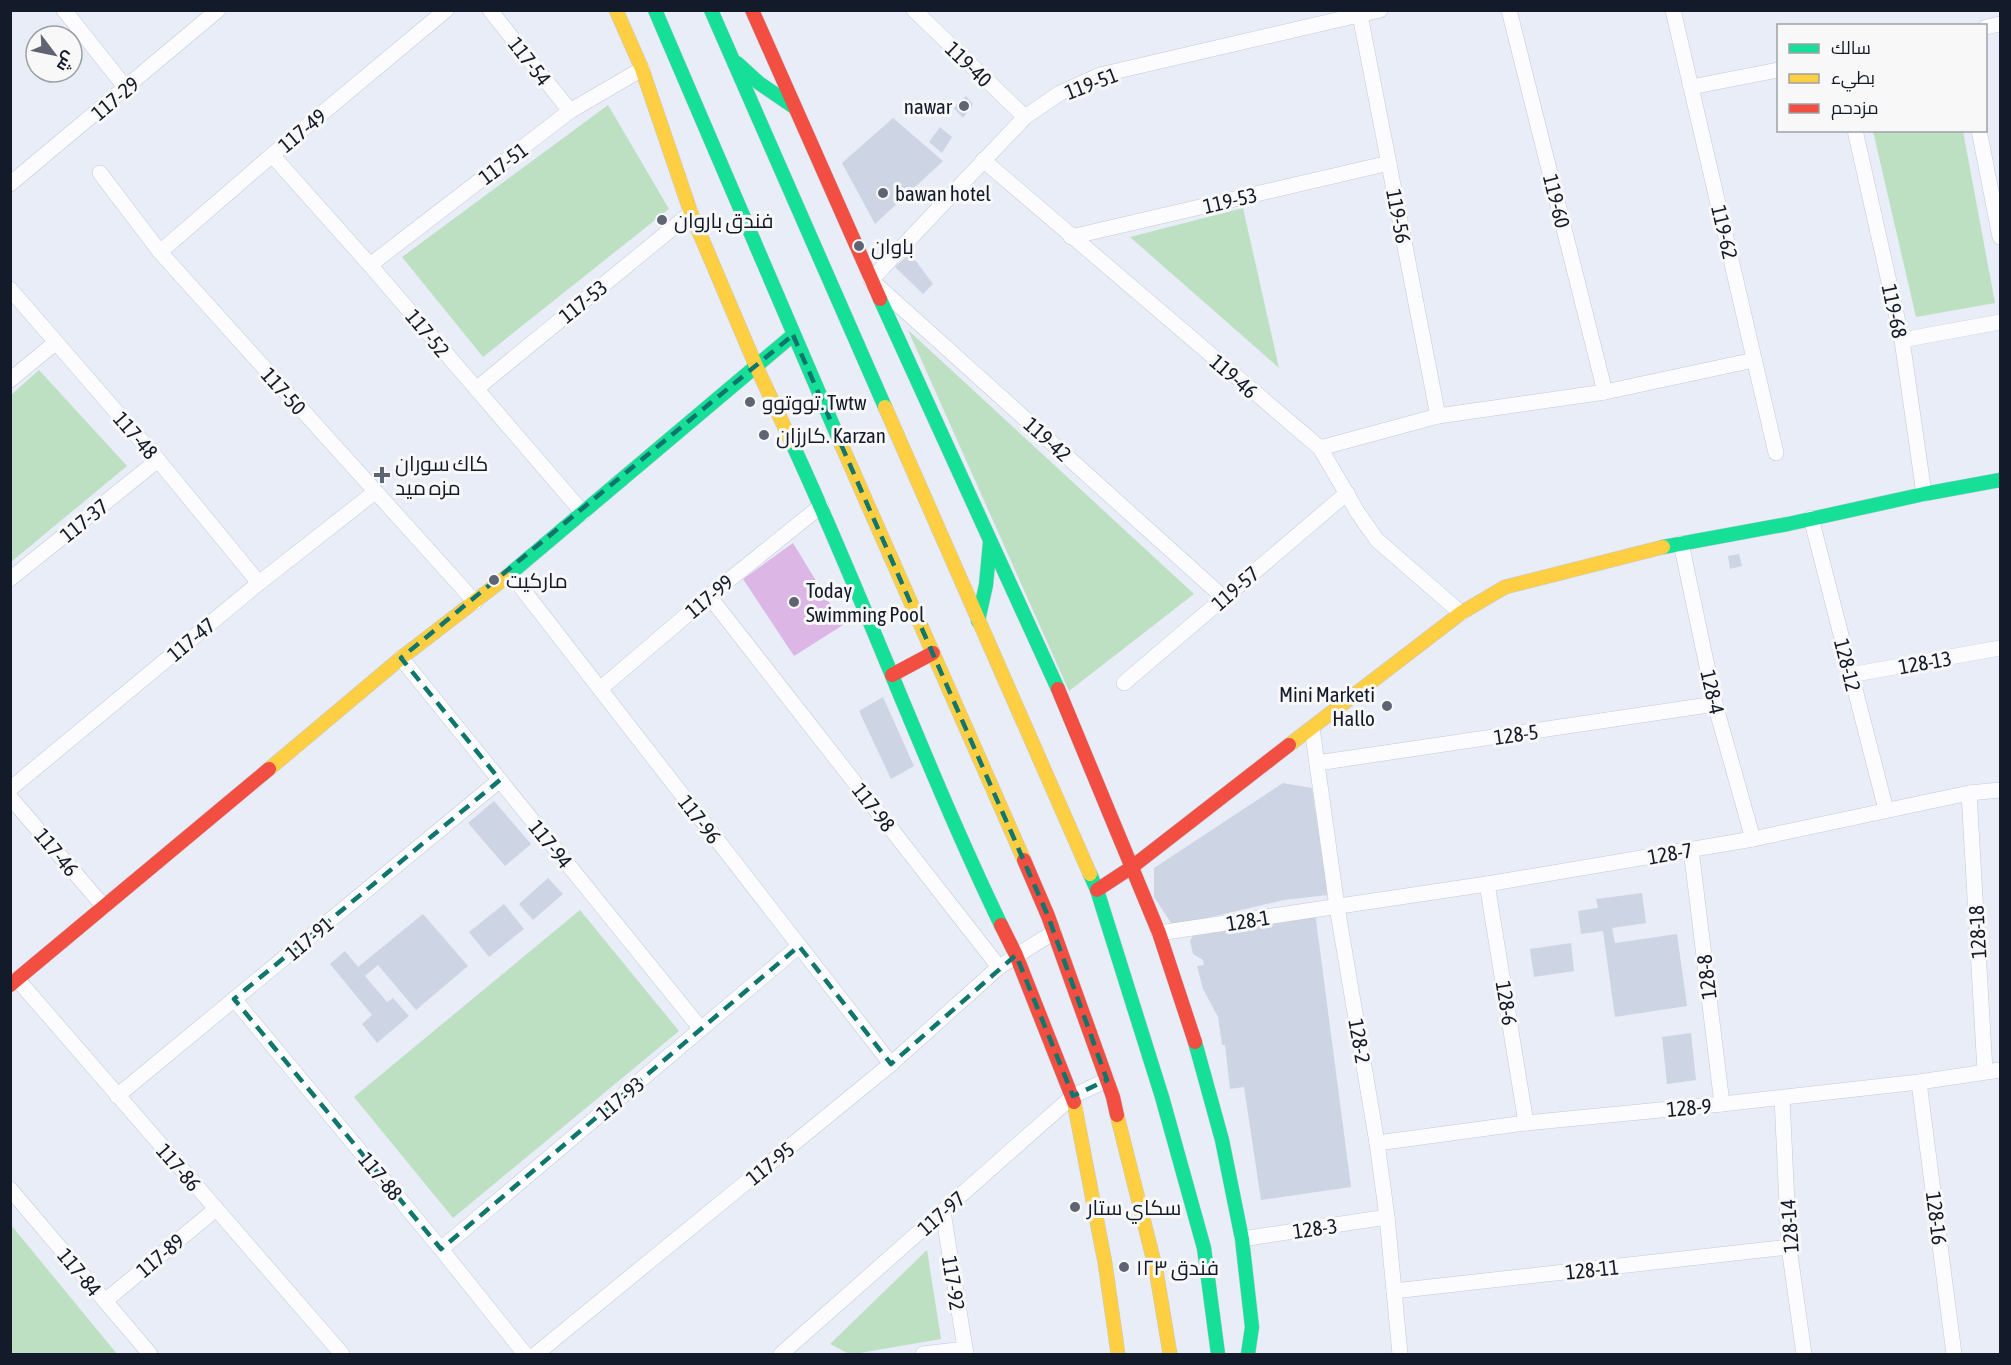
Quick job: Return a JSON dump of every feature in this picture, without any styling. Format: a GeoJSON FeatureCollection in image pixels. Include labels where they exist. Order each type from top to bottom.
{"type":"FeatureCollection","features":[{"type":"Feature","properties":{"kind":"main road"},"geometry":{"type":"LineString","coordinates":[[616,10],[642,69],[691,213],[756,366],[821,506],[969,858],[1016,955],[1073,1096],[1105,1263],[1118,1354]]}},
{"type":"Feature","properties":{"kind":"main road"},"geometry":{"type":"LineString","coordinates":[[655,10],[872,517],[1054,933],[1113,1096],[1156,1270],[1170,1354]]}},
{"type":"Feature","properties":{"kind":"main road"},"geometry":{"type":"LineString","coordinates":[[711,10],[728,54],[1097,890],[1162,1097],[1204,1248],[1218,1354]]}},
{"type":"Feature","properties":{"kind":"main road"},"geometry":{"type":"LineString","coordinates":[[752,10],[871,280],[1071,716],[1159,933],[1190,1026],[1222,1140],[1242,1239],[1252,1327],[1248,1354]]}},
{"type":"Feature","properties":{"kind":"main road"},"geometry":{"type":"LineString","coordinates":[[728,54],[759,84],[794,107]]}},
{"type":"Feature","properties":{"kind":"main road"},"geometry":{"type":"LineString","coordinates":[[14,982],[401,658],[475,602],[583,513],[794,334]]}},
{"type":"Feature","properties":{"kind":"main road"},"geometry":{"type":"LineString","coordinates":[[1097,890],[1131,867],[1461,613],[1504,587],[1681,543],[2001,480]]}},
{"type":"Feature","properties":{"kind":"main road"},"geometry":{"type":"LineString","coordinates":[[978,621],[986,585],[990,542]]}},
{"type":"Feature","properties":{"kind":"main road"},"geometry":{"type":"LineString","coordinates":[[892,675],[933,653]]}},
{"type":"Feature","properties":{"kind":"street"},"geometry":{"type":"LineString","coordinates":[[64,10],[126,88]]}},
{"type":"Feature","properties":{"kind":"street","name":"117-29"},"geometry":{"type":"LineString","coordinates":[[12,181],[218,10]]}},
{"type":"Feature","properties":{"kind":"street","name":"117-49"},"geometry":{"type":"LineString","coordinates":[[160,252],[272,155],[447,10]]}},
{"type":"Feature","properties":{"kind":"street","name":"117-54"},"geometry":{"type":"LineString","coordinates":[[490,10],[570,111]]}},
{"type":"Feature","properties":{"kind":"street","name":"119-40"},"geometry":{"type":"LineString","coordinates":[[914,10],[1025,117]]}},
{"type":"Feature","properties":{"kind":"street","name":"119-51"},"geometry":{"type":"LineString","coordinates":[[871,280],[1025,117],[1060,93],[1100,75],[1380,10]]}},
{"type":"Feature","properties":{"kind":"street","name":"119-60"},"geometry":{"type":"LineString","coordinates":[[1509,10],[1605,392]]}},
{"type":"Feature","properties":{"kind":"street","name":"119-62"},"geometry":{"type":"LineString","coordinates":[[1673,10],[1776,453]]}},
{"type":"Feature","properties":{"kind":"street","name":"119-56"},"geometry":{"type":"LineString","coordinates":[[1360,15],[1438,416]]}},
{"type":"Feature","properties":{"kind":"street","name":"117-51"},"geometry":{"type":"LineString","coordinates":[[370,265],[570,111],[642,69]]}},
{"type":"Feature","properties":{"kind":"street"},"geometry":{"type":"LineString","coordinates":[[1691,87],[1777,70]]}},
{"type":"Feature","properties":{"kind":"street","name":"119-68"},"geometry":{"type":"LineString","coordinates":[[1855,132],[1902,340],[1924,494]]}},
{"type":"Feature","properties":{"kind":"street"},"geometry":{"type":"LineString","coordinates":[[1979,132],[2001,237]]}},
{"type":"Feature","properties":{"kind":"street","name":"117-52"},"geometry":{"type":"LineString","coordinates":[[272,155],[370,265],[583,513]]}},
{"type":"Feature","properties":{"kind":"street","name":"119-46"},"geometry":{"type":"LineString","coordinates":[[983,160],[1320,448],[1358,513],[1377,540],[1461,613]]}},
{"type":"Feature","properties":{"kind":"street","name":"119-53"},"geometry":{"type":"LineString","coordinates":[[1071,237],[1389,163]]}},
{"type":"Feature","properties":{"kind":"street","name":"117-50"},"geometry":{"type":"LineString","coordinates":[[100,173],[160,252],[475,602]]}},
{"type":"Feature","properties":{"kind":"street","name":"117-53"},"geometry":{"type":"LineString","coordinates":[[476,389],[691,213]]}},
{"type":"Feature","properties":{"kind":"street","name":"119-42"},"geometry":{"type":"LineString","coordinates":[[871,280],[1224,598]]}},
{"type":"Feature","properties":{"kind":"street","name":"117-48"},"geometry":{"type":"LineString","coordinates":[[10,289],[158,460],[259,583]]}},
{"type":"Feature","properties":{"kind":"street"},"geometry":{"type":"LineString","coordinates":[[1902,340],[2001,322]]}},
{"type":"Feature","properties":{"kind":"street"},"geometry":{"type":"LineString","coordinates":[[10,380],[55,343]]}},
{"type":"Feature","properties":{"kind":"street"},"geometry":{"type":"LineString","coordinates":[[1320,448],[1438,416],[1605,392],[1754,360]]}},
{"type":"Feature","properties":{"kind":"street","name":"117-37"},"geometry":{"type":"LineString","coordinates":[[10,579],[158,460]]}},
{"type":"Feature","properties":{"kind":"street","name":"117-47"},"geometry":{"type":"LineString","coordinates":[[10,789],[259,583],[375,492]]}},
{"type":"Feature","properties":{"kind":"street","name":"119-57"},"geometry":{"type":"LineString","coordinates":[[1124,683],[1347,493]]}},
{"type":"Feature","properties":{"kind":"street","name":"117-99"},"geometry":{"type":"LineString","coordinates":[[600,689],[709,596],[821,506]]}},
{"type":"Feature","properties":{"kind":"street","name":"128-12"},"geometry":{"type":"LineString","coordinates":[[1811,518],[1886,810]]}},
{"type":"Feature","properties":{"kind":"street","name":"128-4"},"geometry":{"type":"LineString","coordinates":[[1681,543],[1715,704],[1753,839]]}},
{"type":"Feature","properties":{"kind":"street","name":"117-96"},"geometry":{"type":"LineString","coordinates":[[510,573],[891,1064]]}},
{"type":"Feature","properties":{"kind":"street","name":"117-98"},"geometry":{"type":"LineString","coordinates":[[709,596],[999,967]]}},
{"type":"Feature","properties":{"kind":"street","name":"128-13"},"geometry":{"type":"LineString","coordinates":[[1850,675],[2001,648]]}},
{"type":"Feature","properties":{"kind":"street","name":"117-94"},"geometry":{"type":"LineString","coordinates":[[401,658],[701,1029]]}},
{"type":"Feature","properties":{"kind":"street","name":"128-5"},"geometry":{"type":"LineString","coordinates":[[1317,764],[1715,704]]}},
{"type":"Feature","properties":{"kind":"street","name":"128-2"},"geometry":{"type":"LineString","coordinates":[[1312,728],[1337,907],[1377,1143],[1387,1217],[1400,1354]]}},
{"type":"Feature","properties":{"kind":"street","name":"117-91"},"geometry":{"type":"LineString","coordinates":[[117,1095],[500,780]]}},
{"type":"Feature","properties":{"kind":"street","name":"128-7"},"geometry":{"type":"LineString","coordinates":[[1337,907],[1753,839],[1969,793],[1998,794]]}},
{"type":"Feature","properties":{"kind":"street","name":"128-18"},"geometry":{"type":"LineString","coordinates":[[1969,793],[1993,1070]]}},
{"type":"Feature","properties":{"kind":"street","name":"117-46"},"geometry":{"type":"LineString","coordinates":[[10,798],[104,907]]}},
{"type":"Feature","properties":{"kind":"street","name":"128-8"},"geometry":{"type":"LineString","coordinates":[[1691,849],[1722,1104]]}},
{"type":"Feature","properties":{"kind":"street","name":"128-6"},"geometry":{"type":"LineString","coordinates":[[1487,884],[1526,1123]]}},
{"type":"Feature","properties":{"kind":"street","name":"128-1"},"geometry":{"type":"LineString","coordinates":[[1159,933],[1337,907]]}},
{"type":"Feature","properties":{"kind":"street"},"geometry":{"type":"LineString","coordinates":[[999,967],[1054,933]]}},
{"type":"Feature","properties":{"kind":"street","name":"117-93"},"geometry":{"type":"LineString","coordinates":[[441,1249],[800,946]]}},
{"type":"Feature","properties":{"kind":"street","name":"117-95"},"geometry":{"type":"LineString","coordinates":[[536,1354],[891,1064],[999,967]]}},
{"type":"Feature","properties":{"kind":"street","name":"117-86"},"geometry":{"type":"LineString","coordinates":[[14,982],[117,1095],[342,1354]]}},
{"type":"Feature","properties":{"kind":"street","name":"117-88"},"geometry":{"type":"LineString","coordinates":[[234,999],[525,1354]]}},
{"type":"Feature","properties":{"kind":"street","name":"128-9"},"geometry":{"type":"LineString","coordinates":[[1377,1143],[1526,1123],[1919,1082],[1993,1070]]}},
{"type":"Feature","properties":{"kind":"street","name":"117-97"},"geometry":{"type":"LineString","coordinates":[[781,1354],[1073,1096],[1107,1080]]}},
{"type":"Feature","properties":{"kind":"street","name":"128-16"},"geometry":{"type":"LineString","coordinates":[[1919,1082],[1954,1354]]}},
{"type":"Feature","properties":{"kind":"street","name":"128-14"},"geometry":{"type":"LineString","coordinates":[[1782,1098],[1789,1247],[1804,1354]]}},
{"type":"Feature","properties":{"kind":"street","name":"117-84"},"geometry":{"type":"LineString","coordinates":[[11,1192],[150,1354]]}},
{"type":"Feature","properties":{"kind":"street","name":"117-89"},"geometry":{"type":"LineString","coordinates":[[105,1301],[216,1209]]}},
{"type":"Feature","properties":{"kind":"street","name":"117-92"},"geometry":{"type":"LineString","coordinates":[[943,1212],[965,1352]]}},
{"type":"Feature","properties":{"kind":"street","name":"128-3"},"geometry":{"type":"LineString","coordinates":[[1242,1239],[1387,1217]]}},
{"type":"Feature","properties":{"kind":"street","name":"128-11"},"geometry":{"type":"LineString","coordinates":[[1394,1290],[1789,1247]]}},
{"type":"Feature","properties":{"kind":"street"},"geometry":{"type":"LineString","coordinates":[[923,1354],[965,1352]]}},
{"type":"Feature","properties":{"kind":"highlighted area"},"geometry":{"type":"Polygon","coordinates":[[[793,335],[1048,916],[1107,1080],[1073,1096],[1016,955],[891,1064],[799,946],[441,1249],[234,999],[500,780],[401,658],[793,335]]]}},
{"type":"Feature","properties":{"kind":"green space"},"geometry":{"type":"Polygon","coordinates":[[[608,105],[669,209],[483,357],[402,257],[608,105]]]}},
{"type":"Feature","properties":{"kind":"green space"},"geometry":{"type":"Polygon","coordinates":[[[1873,132],[1963,132],[1995,303],[1916,317],[1873,132]]]}},
{"type":"Feature","properties":{"kind":"green space"},"geometry":{"type":"Polygon","coordinates":[[[1243,208],[1279,368],[1130,237],[1243,208]]]}},
{"type":"Feature","properties":{"kind":"green space"},"geometry":{"type":"Polygon","coordinates":[[[908,330],[1194,594],[1069,691],[908,330]]]}},
{"type":"Feature","properties":{"kind":"green space"},"geometry":{"type":"Polygon","coordinates":[[[39,370],[127,466],[11,562],[11,395],[39,370]]]}},
{"type":"Feature","properties":{"kind":"green space"},"geometry":{"type":"Polygon","coordinates":[[[580,910],[679,1031],[453,1218],[354,1097],[580,910]]]}},
{"type":"Feature","properties":{"kind":"green space"},"geometry":{"type":"Polygon","coordinates":[[[11,1225],[117,1354],[11,1354],[11,1225]]]}},
{"type":"Feature","properties":{"kind":"green space"},"geometry":{"type":"Polygon","coordinates":[[[927,1250],[941,1339],[854,1354],[849,1354],[830,1344],[927,1250]]]}},
{"type":"Feature","properties":{"kind":"shaded area","name":"Today Swimming Pool"},"geometry":{"type":"Polygon","coordinates":[[[793,543],[843,625],[794,656],[743,579],[793,543]]]}},
{"type":"Feature","properties":{"kind":"building","name":"nawar"},"geometry":{"type":"Polygon","coordinates":[[[966,96],[973,104],[963,118],[954,108],[966,96]]]}},
{"type":"Feature","properties":{"kind":"building","name":"bawan hotel"},"geometry":{"type":"Polygon","coordinates":[[[893,118],[943,161],[875,224],[842,163],[893,118]]]}},
{"type":"Feature","properties":{"kind":"building"},"geometry":{"type":"Polygon","coordinates":[[[940,127],[952,137],[942,153],[929,142],[940,127]]]}},
{"type":"Feature","properties":{"kind":"building"},"geometry":{"type":"Polygon","coordinates":[[[910,253],[933,284],[923,294],[895,267],[910,253]]]}},
{"type":"Feature","properties":{"kind":"building"},"geometry":{"type":"Polygon","coordinates":[[[1739,554],[1742,566],[1730,569],[1728,556],[1739,554]]]}},
{"type":"Feature","properties":{"kind":"building"},"geometry":{"type":"Polygon","coordinates":[[[883,697],[914,766],[891,779],[859,711],[883,697]]]}},
{"type":"Feature","properties":{"kind":"building"},"geometry":{"type":"Polygon","coordinates":[[[1283,783],[1312,788],[1328,895],[1284,900],[1173,926],[1154,897],[1154,868],[1283,783]]]}},
{"type":"Feature","properties":{"kind":"building"},"geometry":{"type":"Polygon","coordinates":[[[494,801],[531,844],[505,866],[468,823],[494,801]]]}},
{"type":"Feature","properties":{"kind":"building"},"geometry":{"type":"Polygon","coordinates":[[[548,878],[563,894],[533,920],[519,904],[548,878]]]}},
{"type":"Feature","properties":{"kind":"building"},"geometry":{"type":"Polygon","coordinates":[[[1642,893],[1646,923],[1612,928],[1615,943],[1677,934],[1687,1006],[1615,1017],[1603,931],[1581,934],[1578,911],[1598,908],[1596,899],[1642,893]]]}},
{"type":"Feature","properties":{"kind":"building"},"geometry":{"type":"Polygon","coordinates":[[[504,904],[524,929],[489,957],[469,932],[504,904]]]}},
{"type":"Feature","properties":{"kind":"building"},"geometry":{"type":"Polygon","coordinates":[[[1315,912],[1351,1187],[1261,1200],[1244,1087],[1230,1089],[1225,1045],[1222,1045],[1218,1017],[1203,989],[1197,966],[1204,965],[1203,960],[1193,954],[1190,941],[1193,935],[1315,912]]]}},
{"type":"Feature","properties":{"kind":"building"},"geometry":{"type":"Polygon","coordinates":[[[423,914],[468,966],[416,1010],[378,965],[365,976],[387,1002],[393,998],[409,1016],[377,1043],[362,1024],[372,1015],[330,964],[345,951],[358,967],[423,914]]]}},
{"type":"Feature","properties":{"kind":"building"},"geometry":{"type":"Polygon","coordinates":[[[1571,943],[1574,971],[1534,977],[1530,949],[1571,943]]]}},
{"type":"Feature","properties":{"kind":"building"},"geometry":{"type":"Polygon","coordinates":[[[1691,1033],[1696,1080],[1667,1084],[1662,1037],[1691,1033]]]}},
{"type":"Feature","properties":{"kind":"traffic: fast"},"geometry":{"type":"LineString","coordinates":[[655,10],[841,444]]}},
{"type":"Feature","properties":{"kind":"traffic: fast"},"geometry":{"type":"LineString","coordinates":[[711,10],[885,407]]}},
{"type":"Feature","properties":{"kind":"traffic: fast"},"geometry":{"type":"LineString","coordinates":[[737,63],[759,83],[794,107]]}},
{"type":"Feature","properties":{"kind":"traffic: fast"},"geometry":{"type":"LineString","coordinates":[[880,299],[1058,689]]}},
{"type":"Feature","properties":{"kind":"traffic: fast"},"geometry":{"type":"LineString","coordinates":[[505,578],[793,335]]}},
{"type":"Feature","properties":{"kind":"traffic: fast"},"geometry":{"type":"LineString","coordinates":[[791,441],[973,865],[1001,925]]}},
{"type":"Feature","properties":{"kind":"traffic: fast"},"geometry":{"type":"LineString","coordinates":[[1663,547],[1788,524],[2000,480]]}},
{"type":"Feature","properties":{"kind":"traffic: fast"},"geometry":{"type":"LineString","coordinates":[[978,621],[986,585],[990,542]]}},
{"type":"Feature","properties":{"kind":"traffic: fast"},"geometry":{"type":"LineString","coordinates":[[1090,874],[1162,1097],[1204,1248],[1218,1354]]}},
{"type":"Feature","properties":{"kind":"traffic: fast"},"geometry":{"type":"LineString","coordinates":[[1195,1042],[1222,1140],[1242,1239],[1252,1327],[1248,1354]]}},
{"type":"Feature","properties":{"kind":"traffic: slow"},"geometry":{"type":"LineString","coordinates":[[616,10],[642,69],[691,213],[756,366],[791,441]]}},
{"type":"Feature","properties":{"kind":"traffic: slow"},"geometry":{"type":"LineString","coordinates":[[885,407],[1090,874]]}},
{"type":"Feature","properties":{"kind":"traffic: slow"},"geometry":{"type":"LineString","coordinates":[[841,444],[1024,860]]}},
{"type":"Feature","properties":{"kind":"traffic: slow"},"geometry":{"type":"LineString","coordinates":[[1289,745],[1461,613],[1505,587],[1663,547]]}},
{"type":"Feature","properties":{"kind":"traffic: slow"},"geometry":{"type":"LineString","coordinates":[[269,769],[401,658],[505,578]]}},
{"type":"Feature","properties":{"kind":"traffic: slow"},"geometry":{"type":"LineString","coordinates":[[1074,1102],[1105,1263],[1118,1354]]}},
{"type":"Feature","properties":{"kind":"traffic: slow"},"geometry":{"type":"LineString","coordinates":[[1117,1115],[1156,1270],[1170,1354]]}},
{"type":"Feature","properties":{"kind":"traffic: jam"},"geometry":{"type":"LineString","coordinates":[[752,10],[880,299]]}},
{"type":"Feature","properties":{"kind":"traffic: jam"},"geometry":{"type":"LineString","coordinates":[[892,675],[933,653]]}},
{"type":"Feature","properties":{"kind":"traffic: jam"},"geometry":{"type":"LineString","coordinates":[[1058,689],[1159,933],[1195,1042]]}},
{"type":"Feature","properties":{"kind":"traffic: jam"},"geometry":{"type":"LineString","coordinates":[[1097,890],[1132,867],[1289,745]]}},
{"type":"Feature","properties":{"kind":"traffic: jam"},"geometry":{"type":"LineString","coordinates":[[10,985],[269,769]]}},
{"type":"Feature","properties":{"kind":"traffic: jam"},"geometry":{"type":"LineString","coordinates":[[1024,860],[1048,916],[1113,1097],[1117,1115]]}},
{"type":"Feature","properties":{"kind":"traffic: jam"},"geometry":{"type":"LineString","coordinates":[[1001,925],[1016,955],[1074,1102]]}},
{"type":"Feature","properties":{"kind":"place","name":"nawar"},"geometry":{"type":"Point","coordinates":[964,106]}},
{"type":"Feature","properties":{"kind":"place","name":"bawan hotel"},"geometry":{"type":"Point","coordinates":[883,193]}},
{"type":"Feature","properties":{"kind":"place","name":"فندق باروان"},"geometry":{"type":"Point","coordinates":[662,220]}},
{"type":"Feature","properties":{"kind":"place","name":"باوان"},"geometry":{"type":"Point","coordinates":[859,246]}},
{"type":"Feature","properties":{"kind":"place","name":"تووتوو. Twtw"},"geometry":{"type":"Point","coordinates":[750,402]}},
{"type":"Feature","properties":{"kind":"place","name":"کارزان. Karzan"},"geometry":{"type":"Point","coordinates":[764,435]}},
{"type":"Feature","properties":{"kind":"place","name":"كاك سوران مزه ميد"},"geometry":{"type":"Point","coordinates":[382,475]}},
{"type":"Feature","properties":{"kind":"place","name":"ماركيت"},"geometry":{"type":"Point","coordinates":[494,580]}},
{"type":"Feature","properties":{"kind":"place","name":"Today Swimming Pool"},"geometry":{"type":"Point","coordinates":[794,602]}},
{"type":"Feature","properties":{"kind":"place","name":"Mini Marketi Hallo"},"geometry":{"type":"Point","coordinates":[1387,706]}},
{"type":"Feature","properties":{"kind":"place","name":"سكاي ستار"},"geometry":{"type":"Point","coordinates":[1075,1207]}},
{"type":"Feature","properties":{"kind":"place","name":"فندق ١٢٣"},"geometry":{"type":"Point","coordinates":[1124,1267]}}]}
